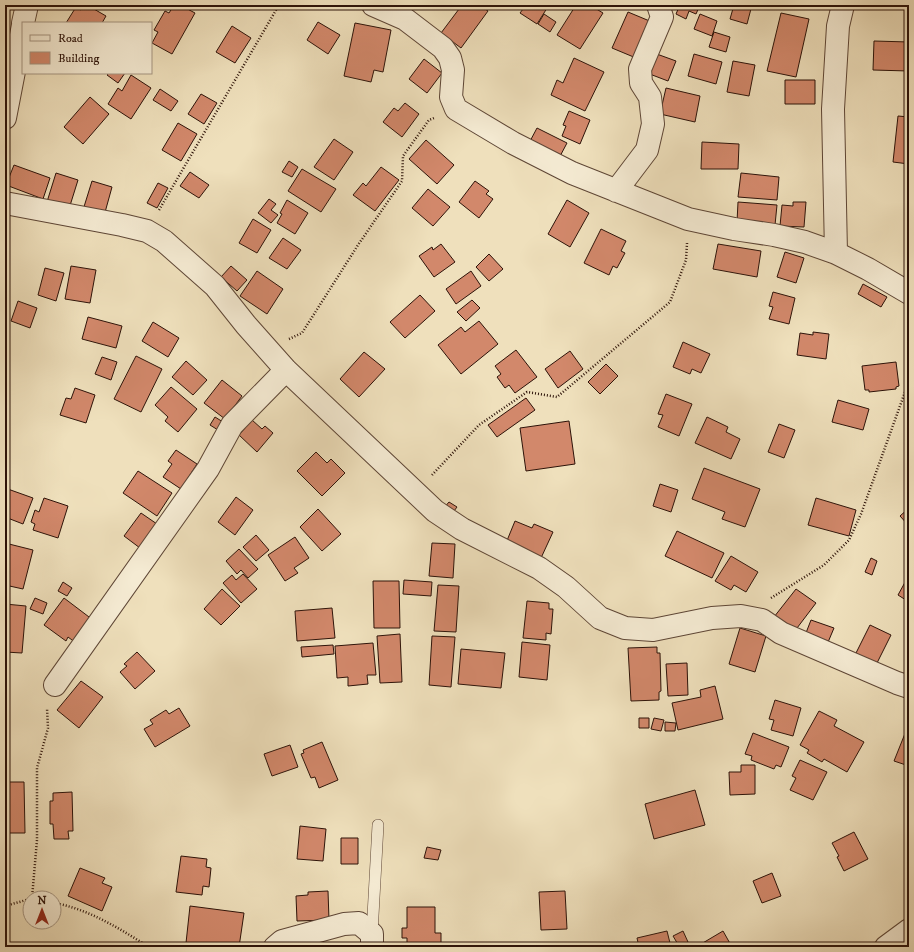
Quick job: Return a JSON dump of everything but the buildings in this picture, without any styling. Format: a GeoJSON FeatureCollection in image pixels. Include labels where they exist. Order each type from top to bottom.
{"type":"FeatureCollection","features":[{"type":"Feature","properties":{"kind":"street"},"geometry":{"type":"LineString","coordinates":[[23,22],[27,5]]}},
{"type":"Feature","properties":{"kind":"street"},"geometry":{"type":"LineString","coordinates":[[373,5],[405,19],[443,48],[450,58],[453,70],[451,97],[456,109],[512,143],[572,173],[688,219],[734,229],[790,238],[836,253],[909,293]]}},
{"type":"Feature","properties":{"kind":"street"},"geometry":{"type":"LineString","coordinates":[[616,191],[647,150],[653,124],[650,97],[641,83],[640,69],[662,17],[658,5]]}},
{"type":"Feature","properties":{"kind":"street"},"geometry":{"type":"LineString","coordinates":[[836,253],[833,109],[838,26],[843,5]]}},
{"type":"Feature","properties":{"kind":"street"},"geometry":{"type":"LineString","coordinates":[[5,118],[22,29]]}},
{"type":"Feature","properties":{"kind":"street"},"geometry":{"type":"LineString","coordinates":[[5,203],[122,224],[147,231],[164,241],[215,286],[286,370],[435,511],[462,529],[539,568],[566,587],[600,618],[625,628],[653,630],[712,618],[741,616],[762,620],[781,633],[909,687]]}},
{"type":"Feature","properties":{"kind":"street"},"geometry":{"type":"LineString","coordinates":[[55,685],[208,469],[232,425],[286,370]]}},
{"type":"Feature","properties":{"kind":"street"},"geometry":{"type":"LineString","coordinates":[[275,947],[282,941],[344,924],[359,923],[372,940]]}},
{"type":"Feature","properties":{"kind":"street"},"geometry":{"type":"LineString","coordinates":[[886,947],[909,930]]}},
{"type":"Feature","properties":{"kind":"lane"},"geometry":{"type":"LineString","coordinates":[[372,940],[378,826]]}},
{"type":"Feature","properties":{"kind":"path"},"geometry":{"type":"LineString","coordinates":[[147,231],[279,5]]}},
{"type":"Feature","properties":{"kind":"path"},"geometry":{"type":"LineString","coordinates":[[267,349],[302,333],[358,245],[402,181],[403,156],[429,120],[456,109]]}},
{"type":"Feature","properties":{"kind":"path"},"geometry":{"type":"LineString","coordinates":[[416,493],[479,425],[527,392],[557,397],[670,302],[686,260],[688,219]]}},
{"type":"Feature","properties":{"kind":"path"},"geometry":{"type":"LineString","coordinates":[[909,346],[909,367]]}},
{"type":"Feature","properties":{"kind":"path"},"geometry":{"type":"LineString","coordinates":[[741,616],[824,565],[849,540],[909,380]]}},
{"type":"Feature","properties":{"kind":"path"},"geometry":{"type":"LineString","coordinates":[[32,890],[37,840],[37,768],[48,728],[47,702],[55,685]]}},
{"type":"Feature","properties":{"kind":"path"},"geometry":{"type":"LineString","coordinates":[[5,906],[22,901]]}},
{"type":"Feature","properties":{"kind":"path"},"geometry":{"type":"LineString","coordinates":[[62,904],[110,922],[149,947]]}}]}
